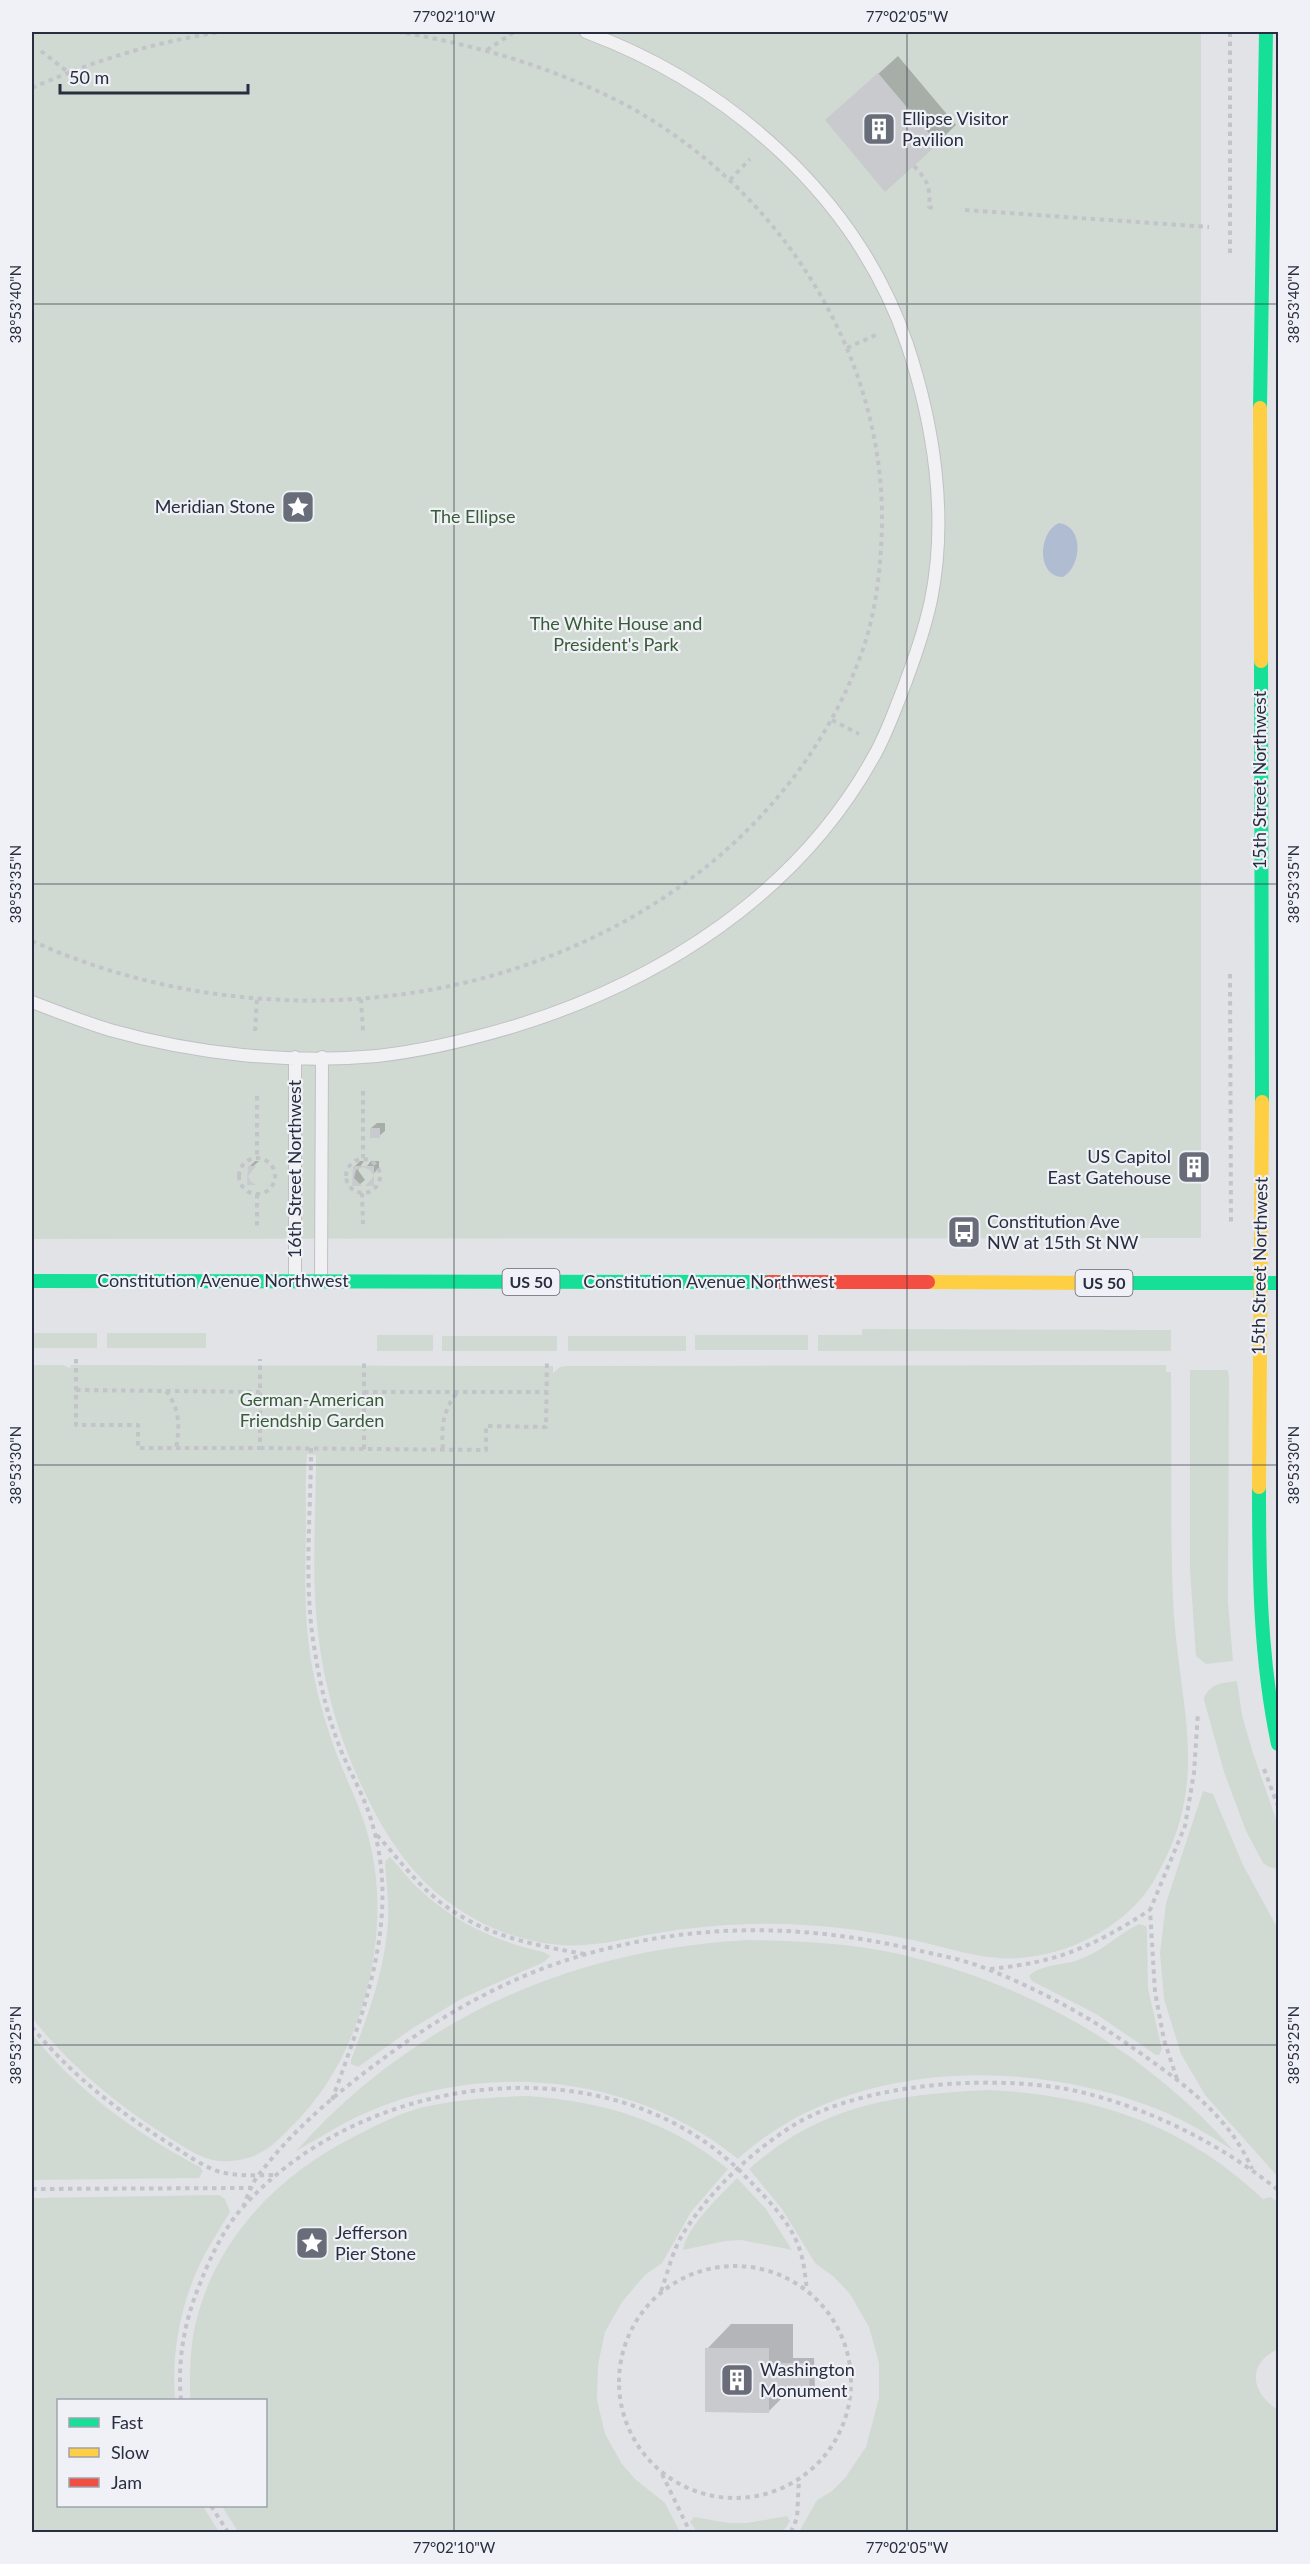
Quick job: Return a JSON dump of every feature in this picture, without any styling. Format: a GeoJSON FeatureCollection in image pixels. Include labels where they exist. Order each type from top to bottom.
{"type":"FeatureCollection","features":[{"type":"Feature","properties":{"kind":"main road","name":"15th Street Northwest"},"geometry":{"type":"LineString","coordinates":[[1266,32],[1260,346],[1259,1611],[1267,1684],[1278,1744]]}},
{"type":"Feature","properties":{"kind":"main road","name":"Constitution Avenue Northwest"},"geometry":{"type":"LineString","coordinates":[[32,1281],[1278,1283]]}},
{"type":"Feature","properties":{"kind":"lane"},"geometry":{"type":"LineString","coordinates":[[32,1002],[111,1030],[148,1039],[243,1055],[378,1056],[432,1048],[484,1036],[597,998],[688,950],[727,922],[788,870],[839,811],[879,747],[920,643],[931,601],[937,562],[936,477],[929,429],[915,369],[894,307],[866,256],[813,185],[768,139],[682,77],[649,57],[586,32]]}},
{"type":"Feature","properties":{"kind":"lane","name":"16th Street Northwest"},"geometry":{"type":"LineString","coordinates":[[295,1057],[295,1281]]}},
{"type":"Feature","properties":{"kind":"lane","name":"16th Street Northwest"},"geometry":{"type":"LineString","coordinates":[[321,1281],[322,1057]]}},
{"type":"Feature","properties":{"kind":"path"},"geometry":{"type":"LineString","coordinates":[[32,88],[114,55],[175,40],[221,32]]}},
{"type":"Feature","properties":{"kind":"path"},"geometry":{"type":"LineString","coordinates":[[32,941],[86,963],[127,975],[205,992],[257,998],[361,999],[439,989],[501,975],[577,945],[656,904],[719,856],[762,814],[802,767],[832,720],[854,672],[869,629],[880,572],[881,486],[874,430],[847,348],[832,315],[789,247],[730,181],[664,129],[624,104],[563,76],[487,50],[399,32]]}},
{"type":"Feature","properties":{"kind":"path"},"geometry":{"type":"LineString","coordinates":[[487,50],[514,32]]}},
{"type":"Feature","properties":{"kind":"path"},"geometry":{"type":"LineString","coordinates":[[41,51],[68,72]]}},
{"type":"Feature","properties":{"kind":"path"},"geometry":{"type":"LineString","coordinates":[[730,181],[750,159]]}},
{"type":"Feature","properties":{"kind":"path"},"geometry":{"type":"LineString","coordinates":[[914,166],[928,180],[931,194],[929,207],[935,209]]}},
{"type":"Feature","properties":{"kind":"path"},"geometry":{"type":"LineString","coordinates":[[965,210],[1209,227]]}},
{"type":"Feature","properties":{"kind":"path"},"geometry":{"type":"LineString","coordinates":[[847,348],[878,334]]}},
{"type":"Feature","properties":{"kind":"path"},"geometry":{"type":"LineString","coordinates":[[832,720],[859,734]]}},
{"type":"Feature","properties":{"kind":"path"},"geometry":{"type":"LineString","coordinates":[[255,1030],[257,998]]}},
{"type":"Feature","properties":{"kind":"path"},"geometry":{"type":"LineString","coordinates":[[361,999],[363,1030]]}},
{"type":"Feature","properties":{"kind":"path"},"geometry":{"type":"LineString","coordinates":[[363,1091],[363,1158]]}},
{"type":"Feature","properties":{"kind":"path"},"geometry":{"type":"LineString","coordinates":[[257,1096],[257,1158]]}},
{"type":"Feature","properties":{"kind":"path"},"geometry":{"type":"LineString","coordinates":[[257,1158],[269,1162],[275,1173],[275,1179],[268,1190],[257,1194],[247,1191],[239,1176],[243,1166],[257,1158]]}},
{"type":"Feature","properties":{"kind":"path"},"geometry":{"type":"LineString","coordinates":[[363,1158],[378,1166],[380,1177],[376,1188],[362,1193],[350,1187],[346,1177],[349,1166],[363,1158]]}},
{"type":"Feature","properties":{"kind":"path"},"geometry":{"type":"LineString","coordinates":[[362,1193],[363,1224]]}},
{"type":"Feature","properties":{"kind":"path"},"geometry":{"type":"LineString","coordinates":[[257,1194],[257,1226]]}},
{"type":"Feature","properties":{"kind":"path"},"geometry":{"type":"LineString","coordinates":[[76,1359],[76,1425],[138,1425],[138,1448],[486,1450],[486,1426],[546,1427],[547,1359]]}},
{"type":"Feature","properties":{"kind":"path"},"geometry":{"type":"LineString","coordinates":[[260,1359],[260,1448]]}},
{"type":"Feature","properties":{"kind":"path"},"geometry":{"type":"LineString","coordinates":[[364,1359],[364,1449]]}},
{"type":"Feature","properties":{"kind":"path"},"geometry":{"type":"LineString","coordinates":[[76,1390],[260,1392]]}},
{"type":"Feature","properties":{"kind":"path"},"geometry":{"type":"LineString","coordinates":[[166,1391],[172,1399],[178,1417],[176,1448]]}},
{"type":"Feature","properties":{"kind":"path"},"geometry":{"type":"LineString","coordinates":[[364,1392],[547,1392]]}},
{"type":"Feature","properties":{"kind":"path"},"geometry":{"type":"LineString","coordinates":[[443,1449],[444,1417],[451,1400],[459,1392]]}},
{"type":"Feature","properties":{"kind":"path"},"geometry":{"type":"LineString","coordinates":[[311,1448],[309,1568],[314,1649],[330,1720],[375,1832],[381,1875],[380,1943],[363,2015],[332,2101]]}},
{"type":"Feature","properties":{"kind":"path"},"geometry":{"type":"LineString","coordinates":[[1177,2079],[1164,2040],[1155,1992],[1150,1910],[1185,1826],[1193,1785],[1198,1712]]}},
{"type":"Feature","properties":{"kind":"path"},"geometry":{"type":"LineString","coordinates":[[375,1832],[434,1898],[457,1914],[508,1938],[588,1955]]}},
{"type":"Feature","properties":{"kind":"path"},"geometry":{"type":"LineString","coordinates":[[988,1969],[1043,1962],[1074,1953],[1107,1937],[1150,1910]]}},
{"type":"Feature","properties":{"kind":"path"},"geometry":{"type":"LineString","coordinates":[[181,2399],[182,2350],[195,2295],[222,2239],[243,2207],[251,2188],[280,2151],[332,2101],[412,2037],[460,2009],[556,1964],[588,1955],[690,1934],[743,1930],[796,1930],[881,1942],[965,1961],[988,1969],[1056,2001],[1115,2035],[1177,2079],[1188,2087],[1226,2127],[1244,2151],[1252,2169]]}},
{"type":"Feature","properties":{"kind":"path"},"geometry":{"type":"LineString","coordinates":[[32,2027],[60,2060],[148,2131],[216,2170],[235,2175],[278,2175]]}},
{"type":"Feature","properties":{"kind":"path"},"geometry":{"type":"LineString","coordinates":[[661,2291],[684,2232],[712,2197],[738,2169],[794,2125],[858,2099],[935,2086],[976,2083],[1036,2086],[1083,2093],[1111,2101],[1166,2121],[1252,2169],[1278,2190]]}},
{"type":"Feature","properties":{"kind":"path"},"geometry":{"type":"LineString","coordinates":[[243,2207],[305,2154],[366,2121],[400,2107],[444,2095],[522,2087],[586,2095],[637,2108],[689,2133],[717,2150],[772,2205],[788,2228],[798,2246],[807,2290]]}},
{"type":"Feature","properties":{"kind":"path"},"geometry":{"type":"LineString","coordinates":[[32,2189],[251,2188]]}},
{"type":"Feature","properties":{"kind":"path"},"geometry":{"type":"LineString","coordinates":[[723,2266],[767,2269],[807,2290],[834,2319],[849,2356],[851,2386],[847,2416],[839,2434],[815,2466],[799,2479],[781,2489],[761,2495],[741,2498],[720,2497],[680,2484],[661,2472],[645,2456],[623,2416],[619,2393],[619,2370],[627,2337],[645,2307],[661,2291],[700,2270],[723,2266]]}},
{"type":"Feature","properties":{"kind":"path"},"geometry":{"type":"LineString","coordinates":[[661,2472],[690,2532]]}},
{"type":"Feature","properties":{"kind":"path"},"geometry":{"type":"LineString","coordinates":[[791,2532],[797,2518],[799,2479]]}},
{"type":"Feature","properties":{"kind":"path"},"geometry":{"type":"LineString","coordinates":[[212,2507],[228,2532]]}},
{"type":"Feature","properties":{"kind":"green space","name":"The White House and President's Park"},"geometry":{"type":"Polygon","coordinates":[[[32,32],[1201,32],[1201,1238],[32,1239],[32,32]]]}},
{"type":"Feature","properties":{"kind":"green space"},"geometry":{"type":"Polygon","coordinates":[[[862,1329],[1171,1330],[1171,1351],[818,1351],[818,1335],[862,1335],[862,1329]]]}},
{"type":"Feature","properties":{"kind":"green space"},"geometry":{"type":"Polygon","coordinates":[[[32,1333],[97,1333],[97,1348],[32,1348],[32,1333]]]}},
{"type":"Feature","properties":{"kind":"green space"},"geometry":{"type":"Polygon","coordinates":[[[107,1333],[206,1333],[206,1348],[107,1348],[107,1333]]]}},
{"type":"Feature","properties":{"kind":"green space"},"geometry":{"type":"Polygon","coordinates":[[[377,1335],[433,1335],[433,1351],[377,1351],[377,1335]]]}},
{"type":"Feature","properties":{"kind":"green space"},"geometry":{"type":"Polygon","coordinates":[[[695,1335],[808,1335],[808,1350],[695,1350],[695,1335]]]}},
{"type":"Feature","properties":{"kind":"green space"},"geometry":{"type":"Polygon","coordinates":[[[442,1336],[557,1336],[557,1351],[442,1351],[442,1336]]]}},
{"type":"Feature","properties":{"kind":"green space"},"geometry":{"type":"Polygon","coordinates":[[[568,1336],[686,1336],[686,1351],[568,1351],[568,1336]]]}},
{"type":"Feature","properties":{"kind":"green space","name":"German-American Friendship Garden"},"geometry":{"type":"Polygon","coordinates":[[[32,1365],[63,1365],[70,1368],[71,1365],[553,1366],[553,1373],[560,1367],[567,1366],[1166,1365],[1166,1372],[1171,1372],[1173,1600],[1188,1743],[1183,1810],[1172,1845],[1153,1882],[1130,1911],[1115,1923],[1065,1949],[1029,1957],[986,1957],[875,1933],[804,1925],[716,1926],[573,1946],[530,1940],[486,1925],[447,1901],[403,1858],[378,1818],[341,1736],[322,1663],[314,1573],[316,1455],[307,1454],[305,1582],[309,1649],[317,1691],[328,1728],[362,1815],[371,1847],[376,1883],[377,1921],[373,1960],[365,1998],[352,2034],[336,2069],[315,2101],[279,2139],[254,2156],[218,2161],[200,2156],[151,2126],[114,2099],[79,2069],[32,2018],[32,1365]]]}},
{"type":"Feature","properties":{"kind":"green space"},"geometry":{"type":"Polygon","coordinates":[[[1190,1370],[1228,1370],[1229,1379],[1228,1602],[1233,1661],[1206,1664],[1196,1656],[1190,1570],[1190,1370]]]}},
{"type":"Feature","properties":{"kind":"green space"},"geometry":{"type":"Polygon","coordinates":[[[1237,1681],[1242,1715],[1278,1825],[1278,1869],[1263,1863],[1246,1831],[1224,1772],[1204,1700],[1207,1692],[1214,1686],[1237,1681]]]}},
{"type":"Feature","properties":{"kind":"green space"},"geometry":{"type":"Polygon","coordinates":[[[1203,1791],[1213,1794],[1243,1865],[1278,1929],[1278,2177],[1205,2095],[1181,2054],[1164,1999],[1160,1953],[1166,1903],[1203,1791]]]}},
{"type":"Feature","properties":{"kind":"green space"},"geometry":{"type":"Polygon","coordinates":[[[390,1857],[418,1888],[461,1921],[509,1943],[544,1952],[550,1956],[544,1962],[463,1998],[413,2028],[358,2067],[351,2064],[351,2060],[375,1992],[386,1939],[388,1906],[385,1861],[390,1857]]]}},
{"type":"Feature","properties":{"kind":"green space"},"geometry":{"type":"Polygon","coordinates":[[[1139,1924],[1146,1926],[1147,1930],[1148,1989],[1162,2049],[1159,2055],[1096,2014],[1032,1981],[1029,1976],[1039,1970],[1087,1957],[1139,1924]]]}},
{"type":"Feature","properties":{"kind":"green space"},"geometry":{"type":"Polygon","coordinates":[[[749,1940],[824,1943],[881,1950],[947,1967],[994,1983],[1039,2003],[1124,2052],[1200,2115],[1234,2151],[1172,2115],[1111,2093],[1056,2081],[999,2076],[941,2077],[885,2085],[831,2102],[782,2126],[738,2159],[698,2131],[654,2109],[608,2094],[560,2084],[511,2082],[462,2085],[414,2095],[359,2116],[296,2151],[342,2104],[392,2063],[445,2028],[501,1999],[559,1976],[620,1958],[684,1946],[749,1940]]]}},
{"type":"Feature","properties":{"kind":"green space"},"geometry":{"type":"Polygon","coordinates":[[[32,2034],[68,2074],[109,2109],[153,2140],[200,2167],[203,2171],[199,2178],[32,2180],[32,2034]]]}},
{"type":"Feature","properties":{"kind":"green space"},"geometry":{"type":"Polygon","coordinates":[[[985,2090],[1063,2098],[1100,2106],[1135,2118],[1201,2151],[1233,2173],[1263,2199],[1270,2197],[1278,2202],[1278,2349],[1261,2362],[1256,2379],[1262,2395],[1278,2410],[1278,2532],[799,2532],[817,2500],[832,2491],[845,2478],[866,2447],[879,2398],[879,2363],[869,2327],[850,2294],[834,2277],[815,2263],[782,2209],[749,2169],[776,2147],[804,2130],[860,2107],[919,2095],[985,2090]]]}},
{"type":"Feature","properties":{"kind":"green space"},"geometry":{"type":"Polygon","coordinates":[[[528,2096],[583,2103],[609,2109],[634,2116],[682,2138],[728,2169],[691,2212],[662,2263],[645,2275],[622,2302],[605,2332],[598,2365],[597,2400],[605,2434],[622,2464],[635,2479],[665,2503],[680,2532],[238,2532],[223,2507],[267,2507],[267,2399],[190,2399],[192,2343],[195,2326],[205,2294],[218,2265],[234,2237],[254,2212],[277,2189],[328,2151],[406,2112],[437,2104],[528,2096]]]}},
{"type":"Feature","properties":{"kind":"green space"},"geometry":{"type":"Polygon","coordinates":[[[737,2178],[766,2209],[792,2250],[741,2240],[683,2250],[697,2221],[737,2178]]]}},
{"type":"Feature","properties":{"kind":"green space"},"geometry":{"type":"Polygon","coordinates":[[[219,2195],[225,2199],[230,2212],[198,2269],[190,2287],[180,2324],[175,2362],[175,2399],[57,2399],[57,2507],[204,2507],[219,2532],[32,2532],[32,2198],[219,2195]]]}},
{"type":"Feature","properties":{"kind":"green space"},"geometry":{"type":"Polygon","coordinates":[[[787,2516],[790,2521],[783,2532],[697,2532],[690,2522],[694,2517],[729,2523],[747,2523],[787,2516]]]}},
{"type":"Feature","properties":{"kind":"water"},"geometry":{"type":"Polygon","coordinates":[[[1059,523],[1073,531],[1078,547],[1074,564],[1063,577],[1054,575],[1048,570],[1043,553],[1047,535],[1059,523]]]}},
{"type":"Feature","properties":{"kind":"building","name":"Ellipse Visitor Pavilion"},"geometry":{"type":"Polygon","coordinates":[[[878,73],[938,144],[885,192],[825,120],[878,73]]]}},
{"type":"Feature","properties":{"kind":"building"},"geometry":{"type":"Polygon","coordinates":[[[370,1128],[380,1128],[380,1138],[370,1138],[370,1128]]]}},
{"type":"Feature","properties":{"kind":"building","name":"US Capitol East Gatehouse"},"geometry":{"type":"Polygon","coordinates":[[[1184,1158],[1203,1158],[1203,1176],[1185,1176],[1184,1158]]]}},
{"type":"Feature","properties":{"kind":"building"},"geometry":{"type":"Polygon","coordinates":[[[248,1166],[256,1166],[248,1176],[250,1181],[256,1185],[247,1185],[248,1166]]]}},
{"type":"Feature","properties":{"kind":"building"},"geometry":{"type":"Polygon","coordinates":[[[353,1166],[374,1166],[374,1176],[370,1170],[363,1167],[356,1170],[354,1178],[362,1186],[352,1186],[353,1166]]]}},
{"type":"Feature","properties":{"kind":"building"},"geometry":{"type":"Polygon","coordinates":[[[374,1176],[374,1186],[365,1186],[374,1176]]]}},
{"type":"Feature","properties":{"kind":"building","name":"Washington Monument"},"geometry":{"type":"Polygon","coordinates":[[[705,2348],[769,2348],[769,2363],[809,2363],[810,2398],[769,2398],[769,2413],[705,2412],[705,2348]]]}},
{"type":"Feature","properties":{"kind":"traffic: fast"},"geometry":{"type":"LineString","coordinates":[[1260,408],[1266,32]]}},
{"type":"Feature","properties":{"kind":"traffic: fast"},"geometry":{"type":"LineString","coordinates":[[1261,661],[1262,1102]]}},
{"type":"Feature","properties":{"kind":"traffic: fast"},"geometry":{"type":"LineString","coordinates":[[32,1281],[769,1282]]}},
{"type":"Feature","properties":{"kind":"traffic: fast"},"geometry":{"type":"LineString","coordinates":[[1111,1283],[1278,1283]]}},
{"type":"Feature","properties":{"kind":"traffic: fast"},"geometry":{"type":"LineString","coordinates":[[1259,1487],[1260,1584],[1264,1648],[1278,1744]]}},
{"type":"Feature","properties":{"kind":"traffic: slow"},"geometry":{"type":"LineString","coordinates":[[1260,408],[1261,661]]}},
{"type":"Feature","properties":{"kind":"traffic: slow"},"geometry":{"type":"LineString","coordinates":[[1259,1487],[1262,1102]]}},
{"type":"Feature","properties":{"kind":"traffic: slow"},"geometry":{"type":"LineString","coordinates":[[928,1282],[1111,1283]]}},
{"type":"Feature","properties":{"kind":"traffic: jam"},"geometry":{"type":"LineString","coordinates":[[769,1282],[928,1282]]}},
{"type":"Feature","properties":{"kind":"place","name":"Ellipse Visitor Pavilion"},"geometry":{"type":"Point","coordinates":[879,129]}},
{"type":"Feature","properties":{"kind":"place","name":"Meridian Stone"},"geometry":{"type":"Point","coordinates":[298,507]}},
{"type":"Feature","properties":{"kind":"place","name":"US Capitol East Gatehouse"},"geometry":{"type":"Point","coordinates":[1194,1167]}},
{"type":"Feature","properties":{"kind":"place","name":"Constitution Ave NW at 15th St NW"},"geometry":{"type":"Point","coordinates":[964,1232]}},
{"type":"Feature","properties":{"kind":"place","name":"Jefferson Pier Stone"},"geometry":{"type":"Point","coordinates":[312,2243]}},
{"type":"Feature","properties":{"kind":"place","name":"Washington Monument"},"geometry":{"type":"Point","coordinates":[737,2380]}},
{"type":"Feature","properties":{"kind":"park label","name":"The Ellipse"},"geometry":{"type":"Point","coordinates":[473,517]}}]}
